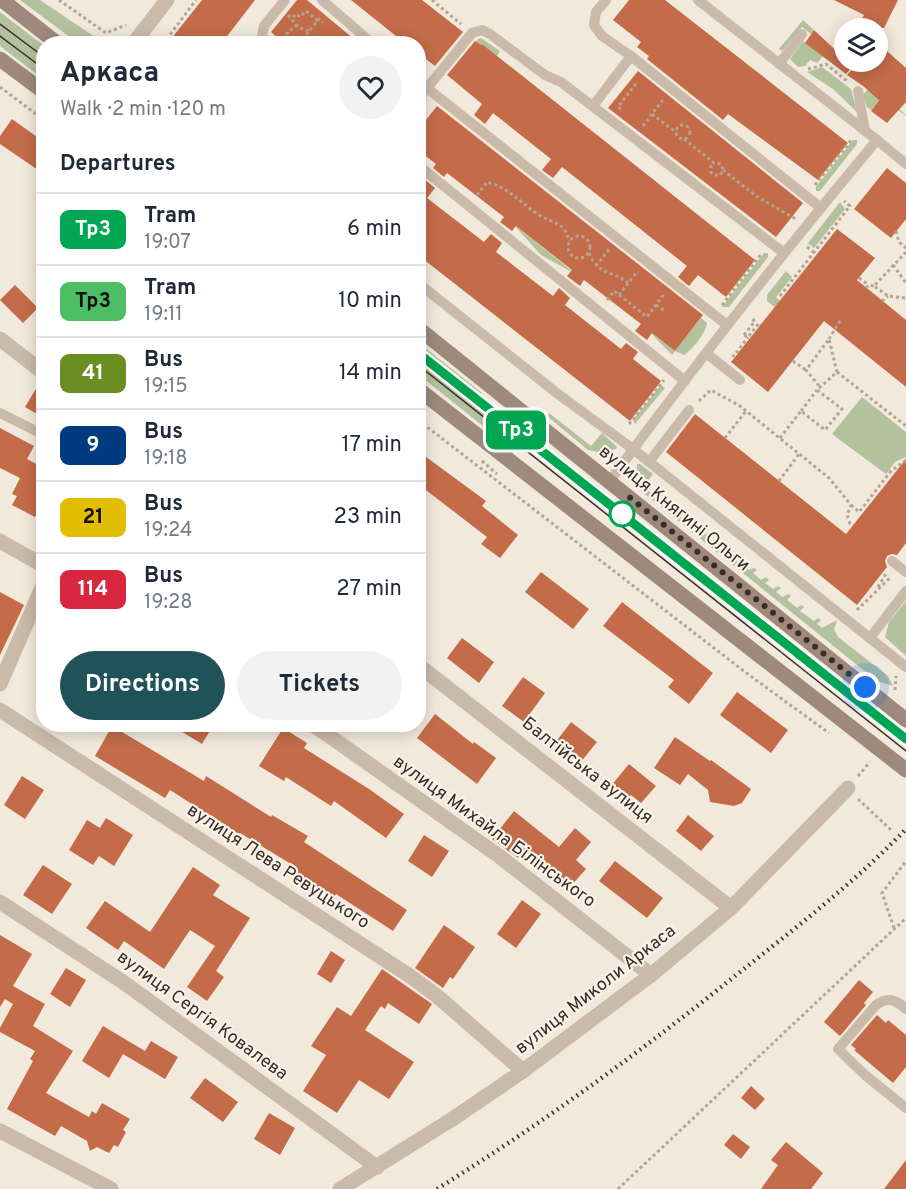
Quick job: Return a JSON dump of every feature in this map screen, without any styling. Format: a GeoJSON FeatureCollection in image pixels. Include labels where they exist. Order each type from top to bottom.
{"type":"FeatureCollection","features":[{"type":"Feature","properties":{"kind":"main road"},"geometry":{"type":"LineString","coordinates":[[2,0],[48,36]]}},
{"type":"Feature","properties":{"kind":"main road"},"geometry":{"type":"LineString","coordinates":[[0,59],[36,86]]}},
{"type":"Feature","properties":{"kind":"main road","name":"вулиця Княгині Ольги"},"geometry":{"type":"LineString","coordinates":[[426,334],[904,715]]}},
{"type":"Feature","properties":{"kind":"main road"},"geometry":{"type":"LineString","coordinates":[[426,395],[906,770]]}},
{"type":"Feature","properties":{"kind":"street"},"geometry":{"type":"LineString","coordinates":[[139,36],[167,0]]}},
{"type":"Feature","properties":{"kind":"street"},"geometry":{"type":"LineString","coordinates":[[0,339],[36,368]]}},
{"type":"Feature","properties":{"kind":"street"},"geometry":{"type":"LineString","coordinates":[[0,541],[36,561]]}},
{"type":"Feature","properties":{"kind":"street"},"geometry":{"type":"LineString","coordinates":[[0,684],[36,601]]}},
{"type":"Feature","properties":{"kind":"street","name":"Балтійська вулиця"},"geometry":{"type":"LineString","coordinates":[[426,671],[731,908]]}},
{"type":"Feature","properties":{"kind":"street","name":"вулиця Лева Ревуцького"},"geometry":{"type":"LineString","coordinates":[[0,710],[410,976],[523,1071]]}},
{"type":"Feature","properties":{"kind":"street","name":"вулиця Михайла Білінського"},"geometry":{"type":"LineString","coordinates":[[323,732],[499,856],[651,975]]}},
{"type":"Feature","properties":{"kind":"street","name":"вулиця Миколи Аркаса"},"geometry":{"type":"LineString","coordinates":[[340,1189],[451,1120],[523,1071],[651,975],[731,908],[848,788]]}},
{"type":"Feature","properties":{"kind":"street","name":"вулиця Сергія Ковалева"},"geometry":{"type":"LineString","coordinates":[[0,902],[123,982],[377,1167]]}},
{"type":"Feature","properties":{"kind":"street"},"geometry":{"type":"LineString","coordinates":[[0,1131],[111,1189]]}},
{"type":"Feature","properties":{"kind":"lane"},"geometry":{"type":"LineString","coordinates":[[262,36],[264,26],[285,0]]}},
{"type":"Feature","properties":{"kind":"lane"},"geometry":{"type":"LineString","coordinates":[[322,0],[364,36]]}},
{"type":"Feature","properties":{"kind":"lane"},"geometry":{"type":"LineString","coordinates":[[606,0],[596,12],[594,25],[602,36],[631,56],[670,92],[820,208]]}},
{"type":"Feature","properties":{"kind":"lane"},"geometry":{"type":"LineString","coordinates":[[698,0],[792,74],[861,135],[877,140],[906,164]]}},
{"type":"Feature","properties":{"kind":"lane"},"geometry":{"type":"LineString","coordinates":[[426,81],[472,33],[482,30],[545,75],[561,82],[784,253]]}},
{"type":"Feature","properties":{"kind":"lane"},"geometry":{"type":"LineString","coordinates":[[779,64],[802,34]]}},
{"type":"Feature","properties":{"kind":"lane"},"geometry":{"type":"LineString","coordinates":[[593,106],[631,56]]}},
{"type":"Feature","properties":{"kind":"lane"},"geometry":{"type":"LineString","coordinates":[[426,87],[515,162],[727,325]]}},
{"type":"Feature","properties":{"kind":"lane"},"geometry":{"type":"LineString","coordinates":[[858,91],[861,135]]}},
{"type":"Feature","properties":{"kind":"lane"},"geometry":{"type":"LineString","coordinates":[[609,482],[727,325],[877,140]]}},
{"type":"Feature","properties":{"kind":"lane"},"geometry":{"type":"LineString","coordinates":[[426,171],[685,381]]}},
{"type":"Feature","properties":{"kind":"lane"},"geometry":{"type":"LineString","coordinates":[[426,290],[633,449],[906,667]]}},
{"type":"Feature","properties":{"kind":"lane"},"geometry":{"type":"LineString","coordinates":[[706,353],[740,380]]}},
{"type":"Feature","properties":{"kind":"lane"},"geometry":{"type":"LineString","coordinates":[[649,462],[689,410]]}},
{"type":"Feature","properties":{"kind":"lane"},"geometry":{"type":"LineString","coordinates":[[0,413],[36,431]]}},
{"type":"Feature","properties":{"kind":"lane"},"geometry":{"type":"LineString","coordinates":[[870,638],[906,591]]}},
{"type":"Feature","properties":{"kind":"lane"},"geometry":{"type":"LineString","coordinates":[[906,1009],[891,999],[883,1000],[838,1049],[865,1075],[906,1108]]}},
{"type":"Feature","properties":{"kind":"path"},"geometry":{"type":"LineString","coordinates":[[59,0],[106,33],[126,25]]}},
{"type":"Feature","properties":{"kind":"path"},"geometry":{"type":"LineString","coordinates":[[169,36],[196,0]]}},
{"type":"Feature","properties":{"kind":"path"},"geometry":{"type":"LineString","coordinates":[[432,0],[472,33]]}},
{"type":"Feature","properties":{"kind":"path"},"geometry":{"type":"LineString","coordinates":[[292,18],[296,14],[300,17],[306,11],[327,26]]}},
{"type":"Feature","properties":{"kind":"path"},"geometry":{"type":"LineString","coordinates":[[284,12],[297,25],[309,31]]}},
{"type":"Feature","properties":{"kind":"path"},"geometry":{"type":"LineString","coordinates":[[305,36],[318,21]]}},
{"type":"Feature","properties":{"kind":"path"},"geometry":{"type":"LineString","coordinates":[[290,36],[287,33],[297,25]]}},
{"type":"Feature","properties":{"kind":"path"},"geometry":{"type":"LineString","coordinates":[[336,32],[341,36]]}},
{"type":"Feature","properties":{"kind":"path"},"geometry":{"type":"LineString","coordinates":[[792,74],[826,64],[858,91]]}},
{"type":"Feature","properties":{"kind":"path"},"geometry":{"type":"LineString","coordinates":[[627,113],[618,107],[638,81],[631,77]]}},
{"type":"Feature","properties":{"kind":"path"},"geometry":{"type":"LineString","coordinates":[[0,87],[36,114]]}},
{"type":"Feature","properties":{"kind":"path"},"geometry":{"type":"LineString","coordinates":[[635,120],[643,126],[664,99],[656,93]]}},
{"type":"Feature","properties":{"kind":"path"},"geometry":{"type":"LineString","coordinates":[[652,114],[714,163],[721,164],[723,170],[756,196],[794,218]]}},
{"type":"Feature","properties":{"kind":"path"},"geometry":{"type":"LineString","coordinates":[[677,133],[680,126],[688,128],[690,133],[684,139]]}},
{"type":"Feature","properties":{"kind":"path"},"geometry":{"type":"LineString","coordinates":[[813,190],[851,139],[861,135]]}},
{"type":"Feature","properties":{"kind":"path"},"geometry":{"type":"LineString","coordinates":[[714,163],[710,168],[712,174],[720,175],[723,170]]}},
{"type":"Feature","properties":{"kind":"path"},"geometry":{"type":"LineString","coordinates":[[475,197],[480,188],[488,182],[504,187],[541,216],[559,225],[566,233],[569,241],[568,251],[571,255],[581,258],[589,253]]}},
{"type":"Feature","properties":{"kind":"path"},"geometry":{"type":"LineString","coordinates":[[780,296],[852,208],[840,198]]}},
{"type":"Feature","properties":{"kind":"path"},"geometry":{"type":"LineString","coordinates":[[874,286],[906,250],[899,242],[896,231]]}},
{"type":"Feature","properties":{"kind":"path"},"geometry":{"type":"LineString","coordinates":[[569,241],[582,236],[590,243],[589,253],[596,266],[604,273],[620,277],[628,283]]}},
{"type":"Feature","properties":{"kind":"path"},"geometry":{"type":"LineString","coordinates":[[596,266],[615,243]]}},
{"type":"Feature","properties":{"kind":"path"},"geometry":{"type":"LineString","coordinates":[[807,247],[815,254]]}},
{"type":"Feature","properties":{"kind":"path"},"geometry":{"type":"LineString","coordinates":[[722,310],[719,308],[766,250]]}},
{"type":"Feature","properties":{"kind":"path"},"geometry":{"type":"LineString","coordinates":[[893,265],[906,283]]}},
{"type":"Feature","properties":{"kind":"path"},"geometry":{"type":"LineString","coordinates":[[789,271],[795,276]]}},
{"type":"Feature","properties":{"kind":"path"},"geometry":{"type":"LineString","coordinates":[[619,295],[637,272],[646,279]]}},
{"type":"Feature","properties":{"kind":"path"},"geometry":{"type":"LineString","coordinates":[[859,278],[868,286],[874,286],[888,296],[906,298]]}},
{"type":"Feature","properties":{"kind":"path"},"geometry":{"type":"LineString","coordinates":[[606,300],[614,291],[647,317],[664,294]]}},
{"type":"Feature","properties":{"kind":"path"},"geometry":{"type":"LineString","coordinates":[[882,301],[888,296]]}},
{"type":"Feature","properties":{"kind":"path"},"geometry":{"type":"LineString","coordinates":[[656,305],[665,311]]}},
{"type":"Feature","properties":{"kind":"path"},"geometry":{"type":"LineString","coordinates":[[747,337],[744,334],[755,321]]}},
{"type":"Feature","properties":{"kind":"path"},"geometry":{"type":"LineString","coordinates":[[807,370],[840,321]]}},
{"type":"Feature","properties":{"kind":"path"},"geometry":{"type":"LineString","coordinates":[[727,350],[734,356],[759,322],[761,324]]}},
{"type":"Feature","properties":{"kind":"path"},"geometry":{"type":"LineString","coordinates":[[829,339],[837,372],[906,426]]}},
{"type":"Feature","properties":{"kind":"path"},"geometry":{"type":"LineString","coordinates":[[793,361],[807,370],[818,388],[842,409],[825,430],[801,411]]}},
{"type":"Feature","properties":{"kind":"path"},"geometry":{"type":"LineString","coordinates":[[780,438],[818,388],[837,372]]}},
{"type":"Feature","properties":{"kind":"path"},"geometry":{"type":"LineString","coordinates":[[629,424],[667,376]]}},
{"type":"Feature","properties":{"kind":"path"},"geometry":{"type":"LineString","coordinates":[[689,410],[711,390],[746,411],[829,478],[851,505],[860,512],[891,471],[906,460]]}},
{"type":"Feature","properties":{"kind":"path"},"geometry":{"type":"LineString","coordinates":[[725,438],[746,411]]}},
{"type":"Feature","properties":{"kind":"path"},"geometry":{"type":"LineString","coordinates":[[426,426],[798,711]]}},
{"type":"Feature","properties":{"kind":"path"},"geometry":{"type":"LineString","coordinates":[[779,481],[799,454]]}},
{"type":"Feature","properties":{"kind":"path"},"geometry":{"type":"LineString","coordinates":[[486,474],[490,469]]}},
{"type":"Feature","properties":{"kind":"path"},"geometry":{"type":"LineString","coordinates":[[850,524],[847,515],[851,505]]}},
{"type":"Feature","properties":{"kind":"path"},"geometry":{"type":"LineString","coordinates":[[858,609],[878,588],[885,584],[899,567]]}},
{"type":"Feature","properties":{"kind":"path"},"geometry":{"type":"LineString","coordinates":[[878,588],[880,581]]}},
{"type":"Feature","properties":{"kind":"path"},"geometry":{"type":"LineString","coordinates":[[895,691],[896,673]]}},
{"type":"Feature","properties":{"kind":"path"},"geometry":{"type":"LineString","coordinates":[[865,807],[891,830]]}},
{"type":"Feature","properties":{"kind":"path"},"geometry":{"type":"LineString","coordinates":[[894,928],[882,893],[906,861]]}},
{"type":"Feature","properties":{"kind":"path"},"geometry":{"type":"LineString","coordinates":[[618,1189],[906,918]]}},
{"type":"Feature","properties":{"kind":"green space"},"geometry":{"type":"Polygon","coordinates":[[[20,0],[40,0],[94,36],[69,36],[20,0]]]}},
{"type":"Feature","properties":{"kind":"green space"},"geometry":{"type":"Polygon","coordinates":[[[0,12],[36,40],[36,74],[0,46],[0,12]]]}},
{"type":"Feature","properties":{"kind":"green space"},"geometry":{"type":"Polygon","coordinates":[[[803,20],[814,30],[811,34],[802,27],[782,51],[779,49],[803,20]]]}},
{"type":"Feature","properties":{"kind":"green space"},"geometry":{"type":"Polygon","coordinates":[[[481,38],[500,51],[497,56],[482,44],[469,61],[463,56],[481,38]]]}},
{"type":"Feature","properties":{"kind":"green space"},"geometry":{"type":"Polygon","coordinates":[[[803,41],[823,56],[817,63],[810,60],[805,66],[798,67],[790,59],[803,41]]]}},
{"type":"Feature","properties":{"kind":"green space"},"geometry":{"type":"Polygon","coordinates":[[[822,67],[851,89],[857,112],[833,89],[807,72],[822,67]]]}},
{"type":"Feature","properties":{"kind":"green space"},"geometry":{"type":"Polygon","coordinates":[[[872,84],[906,116],[881,97],[871,110],[867,107],[863,95],[872,84]]]}},
{"type":"Feature","properties":{"kind":"green space"},"geometry":{"type":"Polygon","coordinates":[[[853,140],[857,140],[857,144],[820,191],[816,191],[816,187],[853,140]]]}},
{"type":"Feature","properties":{"kind":"green space"},"geometry":{"type":"Polygon","coordinates":[[[840,202],[845,209],[814,248],[808,243],[840,202]]]}},
{"type":"Feature","properties":{"kind":"green space"},"geometry":{"type":"Polygon","coordinates":[[[512,223],[577,275],[541,255],[512,223]]]}},
{"type":"Feature","properties":{"kind":"green space"},"geometry":{"type":"Polygon","coordinates":[[[764,253],[768,253],[768,257],[729,307],[722,307],[764,253]]]}},
{"type":"Feature","properties":{"kind":"green space"},"geometry":{"type":"Polygon","coordinates":[[[786,271],[792,277],[776,297],[780,301],[775,307],[767,301],[767,295],[786,271]]]}},
{"type":"Feature","properties":{"kind":"green space"},"geometry":{"type":"Polygon","coordinates":[[[701,318],[707,323],[695,345],[687,353],[684,355],[675,351],[701,318]]]}},
{"type":"Feature","properties":{"kind":"green space"},"geometry":{"type":"Polygon","coordinates":[[[648,330],[675,351],[672,355],[648,330]]]}},
{"type":"Feature","properties":{"kind":"green space"},"geometry":{"type":"Polygon","coordinates":[[[426,349],[482,393],[478,397],[519,431],[511,441],[508,439],[504,443],[426,381],[426,349]]]}},
{"type":"Feature","properties":{"kind":"green space"},"geometry":{"type":"Polygon","coordinates":[[[661,385],[665,388],[635,424],[633,420],[661,385]]]}},
{"type":"Feature","properties":{"kind":"green space"},"geometry":{"type":"Polygon","coordinates":[[[862,397],[906,432],[906,457],[895,462],[886,474],[832,434],[862,397]]]}},
{"type":"Feature","properties":{"kind":"green space"},"geometry":{"type":"Polygon","coordinates":[[[549,413],[591,446],[602,433],[617,447],[616,449],[599,452],[588,450],[547,416],[549,413]]]}},
{"type":"Feature","properties":{"kind":"green space"},"geometry":{"type":"Polygon","coordinates":[[[637,464],[653,474],[643,487],[671,509],[676,506],[679,508],[674,512],[682,518],[686,515],[690,517],[685,520],[693,526],[697,523],[700,526],[696,529],[704,535],[709,532],[712,534],[707,538],[726,553],[731,549],[733,552],[729,555],[738,562],[743,559],[746,562],[742,565],[749,570],[754,568],[757,570],[753,573],[761,580],[766,577],[769,580],[765,583],[773,589],[778,586],[781,588],[776,592],[783,597],[788,594],[791,596],[787,600],[797,608],[801,605],[804,607],[800,611],[814,621],[818,618],[821,620],[817,624],[822,628],[837,620],[834,629],[838,637],[888,676],[893,686],[877,681],[641,491],[636,478],[637,464]]]}},
{"type":"Feature","properties":{"kind":"green space"},"geometry":{"type":"Polygon","coordinates":[[[906,601],[906,656],[885,637],[889,622],[906,601]]]}},
{"type":"Feature","properties":{"kind":"building"},"geometry":{"type":"Polygon","coordinates":[[[202,0],[255,0],[227,36],[173,36],[202,0]]]}},
{"type":"Feature","properties":{"kind":"building"},"geometry":{"type":"Polygon","coordinates":[[[297,0],[307,0],[350,36],[276,36],[271,32],[297,0]]]}},
{"type":"Feature","properties":{"kind":"building"},"geometry":{"type":"Polygon","coordinates":[[[351,0],[422,0],[463,32],[435,66],[426,59],[426,36],[396,36],[351,0]]]}},
{"type":"Feature","properties":{"kind":"building"},"geometry":{"type":"Polygon","coordinates":[[[629,0],[665,0],[848,143],[818,180],[728,114],[723,120],[647,59],[649,56],[637,47],[641,42],[613,20],[629,0]]]}},
{"type":"Feature","properties":{"kind":"building"},"geometry":{"type":"Polygon","coordinates":[[[834,0],[898,0],[888,20],[888,18],[862,18],[864,15],[834,0]]]}},
{"type":"Feature","properties":{"kind":"building"},"geometry":{"type":"Polygon","coordinates":[[[814,30],[834,49],[834,65],[805,43],[814,30]]]}},
{"type":"Feature","properties":{"kind":"building"},"geometry":{"type":"Polygon","coordinates":[[[475,41],[482,44],[755,260],[726,297],[698,275],[689,286],[678,277],[687,266],[562,167],[553,178],[542,170],[551,159],[493,113],[485,124],[474,115],[482,104],[447,75],[475,41]]]}},
{"type":"Feature","properties":{"kind":"building"},"geometry":{"type":"Polygon","coordinates":[[[888,52],[906,68],[906,102],[887,123],[871,111],[879,100],[847,75],[850,72],[888,72],[888,52]]]}},
{"type":"Feature","properties":{"kind":"building"},"geometry":{"type":"Polygon","coordinates":[[[638,71],[803,203],[776,237],[608,108],[638,71]]]}},
{"type":"Feature","properties":{"kind":"building"},"geometry":{"type":"Polygon","coordinates":[[[437,106],[703,315],[675,351],[652,333],[647,340],[635,331],[641,324],[584,280],[580,286],[567,276],[572,270],[516,226],[512,231],[500,222],[504,217],[447,173],[444,177],[433,168],[436,164],[426,156],[426,120],[437,106]]]}},
{"type":"Feature","properties":{"kind":"building"},"geometry":{"type":"Polygon","coordinates":[[[12,119],[36,136],[36,169],[0,144],[0,136],[12,119]]]}},
{"type":"Feature","properties":{"kind":"building"},"geometry":{"type":"Polygon","coordinates":[[[887,168],[906,183],[906,219],[891,238],[854,209],[887,168]]]}},
{"type":"Feature","properties":{"kind":"building"},"geometry":{"type":"Polygon","coordinates":[[[426,181],[435,188],[427,198],[484,242],[491,234],[502,243],[496,252],[553,296],[559,288],[570,298],[565,305],[621,349],[626,343],[638,352],[633,359],[661,381],[630,421],[426,261],[426,181]]]}},
{"type":"Feature","properties":{"kind":"building"},"geometry":{"type":"Polygon","coordinates":[[[837,229],[875,258],[857,280],[906,320],[906,387],[824,321],[768,392],[731,362],[837,229]]]}},
{"type":"Feature","properties":{"kind":"building"},"geometry":{"type":"Polygon","coordinates":[[[15,285],[36,306],[36,310],[23,323],[0,300],[15,285]]]}},
{"type":"Feature","properties":{"kind":"building"},"geometry":{"type":"Polygon","coordinates":[[[36,389],[36,413],[25,407],[36,389]]]}},
{"type":"Feature","properties":{"kind":"building"},"geometry":{"type":"Polygon","coordinates":[[[695,414],[846,534],[906,459],[906,543],[897,555],[887,556],[885,561],[887,567],[857,605],[666,452],[695,414]]]}},
{"type":"Feature","properties":{"kind":"building"},"geometry":{"type":"Polygon","coordinates":[[[0,428],[34,446],[27,459],[36,464],[35,517],[12,505],[17,496],[12,494],[20,478],[0,468],[0,428]]]}},
{"type":"Feature","properties":{"kind":"building"},"geometry":{"type":"Polygon","coordinates":[[[426,457],[486,501],[482,506],[518,535],[500,558],[481,544],[487,537],[426,490],[426,457]]]}},
{"type":"Feature","properties":{"kind":"building"},"geometry":{"type":"Polygon","coordinates":[[[541,572],[589,609],[573,629],[525,592],[541,572]]]}},
{"type":"Feature","properties":{"kind":"building"},"geometry":{"type":"Polygon","coordinates":[[[0,592],[24,605],[0,655],[0,592]]]}},
{"type":"Feature","properties":{"kind":"building"},"geometry":{"type":"Polygon","coordinates":[[[622,602],[713,673],[689,704],[668,687],[674,680],[603,626],[622,602]]]}},
{"type":"Feature","properties":{"kind":"building"},"geometry":{"type":"Polygon","coordinates":[[[462,638],[494,662],[479,683],[447,658],[462,638]]]}},
{"type":"Feature","properties":{"kind":"building"},"geometry":{"type":"Polygon","coordinates":[[[523,677],[545,693],[524,722],[502,706],[523,677]]]}},
{"type":"Feature","properties":{"kind":"building"},"geometry":{"type":"Polygon","coordinates":[[[737,692],[788,730],[771,753],[720,715],[737,692]]]}},
{"type":"Feature","properties":{"kind":"building"},"geometry":{"type":"Polygon","coordinates":[[[435,714],[473,744],[474,742],[496,758],[477,784],[417,738],[422,732],[426,732],[426,726],[435,714]]]}},
{"type":"Feature","properties":{"kind":"building"},"geometry":{"type":"Polygon","coordinates":[[[571,722],[597,742],[580,763],[555,743],[571,722]]]}},
{"type":"Feature","properties":{"kind":"building"},"geometry":{"type":"Polygon","coordinates":[[[109,732],[122,732],[204,781],[206,776],[271,817],[272,815],[308,836],[304,842],[407,910],[393,931],[336,894],[332,901],[290,876],[296,867],[170,790],[165,798],[95,756],[109,732]]]}},
{"type":"Feature","properties":{"kind":"building"},"geometry":{"type":"Polygon","coordinates":[[[182,732],[209,732],[202,744],[182,732]]]}},
{"type":"Feature","properties":{"kind":"building"},"geometry":{"type":"Polygon","coordinates":[[[280,732],[289,732],[307,743],[304,748],[404,814],[386,838],[334,801],[331,806],[286,777],[284,781],[259,766],[280,732]]]}},
{"type":"Feature","properties":{"kind":"building"},"geometry":{"type":"Polygon","coordinates":[[[675,737],[751,789],[742,803],[734,806],[710,802],[708,790],[688,774],[680,785],[654,768],[675,737]]]}},
{"type":"Feature","properties":{"kind":"building"},"geometry":{"type":"Polygon","coordinates":[[[629,764],[656,786],[641,803],[631,795],[627,800],[610,787],[629,764]]]}},
{"type":"Feature","properties":{"kind":"building"},"geometry":{"type":"Polygon","coordinates":[[[22,776],[44,790],[25,819],[4,805],[22,776]]]}},
{"type":"Feature","properties":{"kind":"building"},"geometry":{"type":"Polygon","coordinates":[[[514,811],[559,847],[575,828],[591,842],[576,860],[586,869],[570,887],[525,849],[518,858],[492,839],[514,811]]]}},
{"type":"Feature","properties":{"kind":"building"},"geometry":{"type":"Polygon","coordinates":[[[688,815],[714,836],[701,851],[676,831],[688,815]]]}},
{"type":"Feature","properties":{"kind":"building"},"geometry":{"type":"Polygon","coordinates":[[[106,818],[133,835],[114,866],[99,856],[93,865],[69,850],[87,820],[100,828],[106,818]]]}},
{"type":"Feature","properties":{"kind":"building"},"geometry":{"type":"Polygon","coordinates":[[[424,835],[449,851],[432,877],[408,861],[424,835]]]}},
{"type":"Feature","properties":{"kind":"building"},"geometry":{"type":"Polygon","coordinates":[[[615,861],[663,898],[647,918],[599,881],[615,861]]]}},
{"type":"Feature","properties":{"kind":"building"},"geometry":{"type":"Polygon","coordinates":[[[43,865],[72,884],[52,914],[23,895],[43,865]]]}},
{"type":"Feature","properties":{"kind":"building"},"geometry":{"type":"Polygon","coordinates":[[[193,867],[220,885],[213,895],[250,918],[216,971],[224,977],[207,1001],[187,987],[215,946],[190,930],[164,969],[124,941],[118,950],[86,928],[105,901],[150,932],[193,867]]]}},
{"type":"Feature","properties":{"kind":"building"},"geometry":{"type":"Polygon","coordinates":[[[522,900],[541,914],[516,948],[497,934],[522,900]]]}},
{"type":"Feature","properties":{"kind":"building"},"geometry":{"type":"Polygon","coordinates":[[[444,925],[475,947],[453,979],[450,977],[443,988],[415,968],[444,925]]]}},
{"type":"Feature","properties":{"kind":"building"},"geometry":{"type":"Polygon","coordinates":[[[0,935],[32,954],[13,986],[45,1004],[33,1026],[73,1051],[46,1093],[89,1117],[92,1111],[96,1114],[102,1103],[130,1119],[123,1130],[126,1132],[118,1147],[114,1145],[109,1153],[97,1147],[90,1151],[87,1141],[61,1126],[55,1136],[7,1109],[33,1061],[30,1059],[35,1051],[0,1032],[13,1004],[5,999],[0,1007],[0,935]]]}},
{"type":"Feature","properties":{"kind":"building"},"geometry":{"type":"Polygon","coordinates":[[[331,951],[345,960],[331,983],[317,974],[331,951]]]}},
{"type":"Feature","properties":{"kind":"building"},"geometry":{"type":"Polygon","coordinates":[[[66,968],[86,980],[70,1007],[50,994],[66,968]]]}},
{"type":"Feature","properties":{"kind":"building"},"geometry":{"type":"Polygon","coordinates":[[[382,969],[432,1004],[419,1024],[388,1003],[385,1009],[381,1006],[365,1030],[414,1062],[389,1099],[359,1080],[337,1113],[303,1091],[326,1055],[311,1046],[337,1007],[351,1016],[382,969]]]}},
{"type":"Feature","properties":{"kind":"building"},"geometry":{"type":"Polygon","coordinates":[[[859,980],[873,992],[864,1003],[866,1005],[840,1036],[824,1022],[859,980]]]}},
{"type":"Feature","properties":{"kind":"building"},"geometry":{"type":"Polygon","coordinates":[[[877,1015],[886,1023],[888,1020],[906,1035],[906,1067],[893,1083],[851,1045],[877,1015]]]}},
{"type":"Feature","properties":{"kind":"building"},"geometry":{"type":"Polygon","coordinates":[[[103,1026],[145,1051],[151,1041],[178,1057],[165,1079],[123,1054],[109,1078],[82,1061],[103,1026]]]}},
{"type":"Feature","properties":{"kind":"building"},"geometry":{"type":"Polygon","coordinates":[[[205,1078],[238,1102],[223,1122],[190,1098],[205,1078]]]}},
{"type":"Feature","properties":{"kind":"building"},"geometry":{"type":"Polygon","coordinates":[[[751,1086],[765,1099],[755,1110],[741,1098],[751,1086]]]}},
{"type":"Feature","properties":{"kind":"building"},"geometry":{"type":"Polygon","coordinates":[[[269,1113],[295,1128],[280,1155],[254,1139],[269,1113]]]}},
{"type":"Feature","properties":{"kind":"building"},"geometry":{"type":"Polygon","coordinates":[[[733,1134],[750,1147],[741,1159],[724,1145],[733,1134]]]}},
{"type":"Feature","properties":{"kind":"building"},"geometry":{"type":"Polygon","coordinates":[[[786,1142],[823,1173],[811,1189],[761,1189],[778,1165],[771,1160],[786,1142]]]}},
{"type":"Feature","properties":{"kind":"building"},"geometry":{"type":"Polygon","coordinates":[[[906,1160],[906,1189],[884,1189],[906,1160]]]}},
{"type":"Feature","properties":{"kind":"tram line"},"geometry":{"type":"LineString","coordinates":[[0,24],[36,51]]}},
{"type":"Feature","properties":{"kind":"tram line"},"geometry":{"type":"LineString","coordinates":[[0,36],[36,63]]}},
{"type":"Feature","properties":{"kind":"tram line"},"geometry":{"type":"LineString","coordinates":[[426,359],[906,739]]}},
{"type":"Feature","properties":{"kind":"tram line","name":"Тр3"},"geometry":{"type":"LineString","coordinates":[[426,359],[906,739]]}},
{"type":"Feature","properties":{"kind":"tram line"},"geometry":{"type":"LineString","coordinates":[[426,371],[906,751]]}},
{"type":"Feature","properties":{"kind":"railway"},"geometry":{"type":"LineString","coordinates":[[437,1189],[554,1112],[667,1030],[826,903],[906,829]]}},
{"type":"Feature","properties":{"kind":"route"},"geometry":{"type":"LineString","coordinates":[[622,514],[628,496],[865,687]]}}]}
